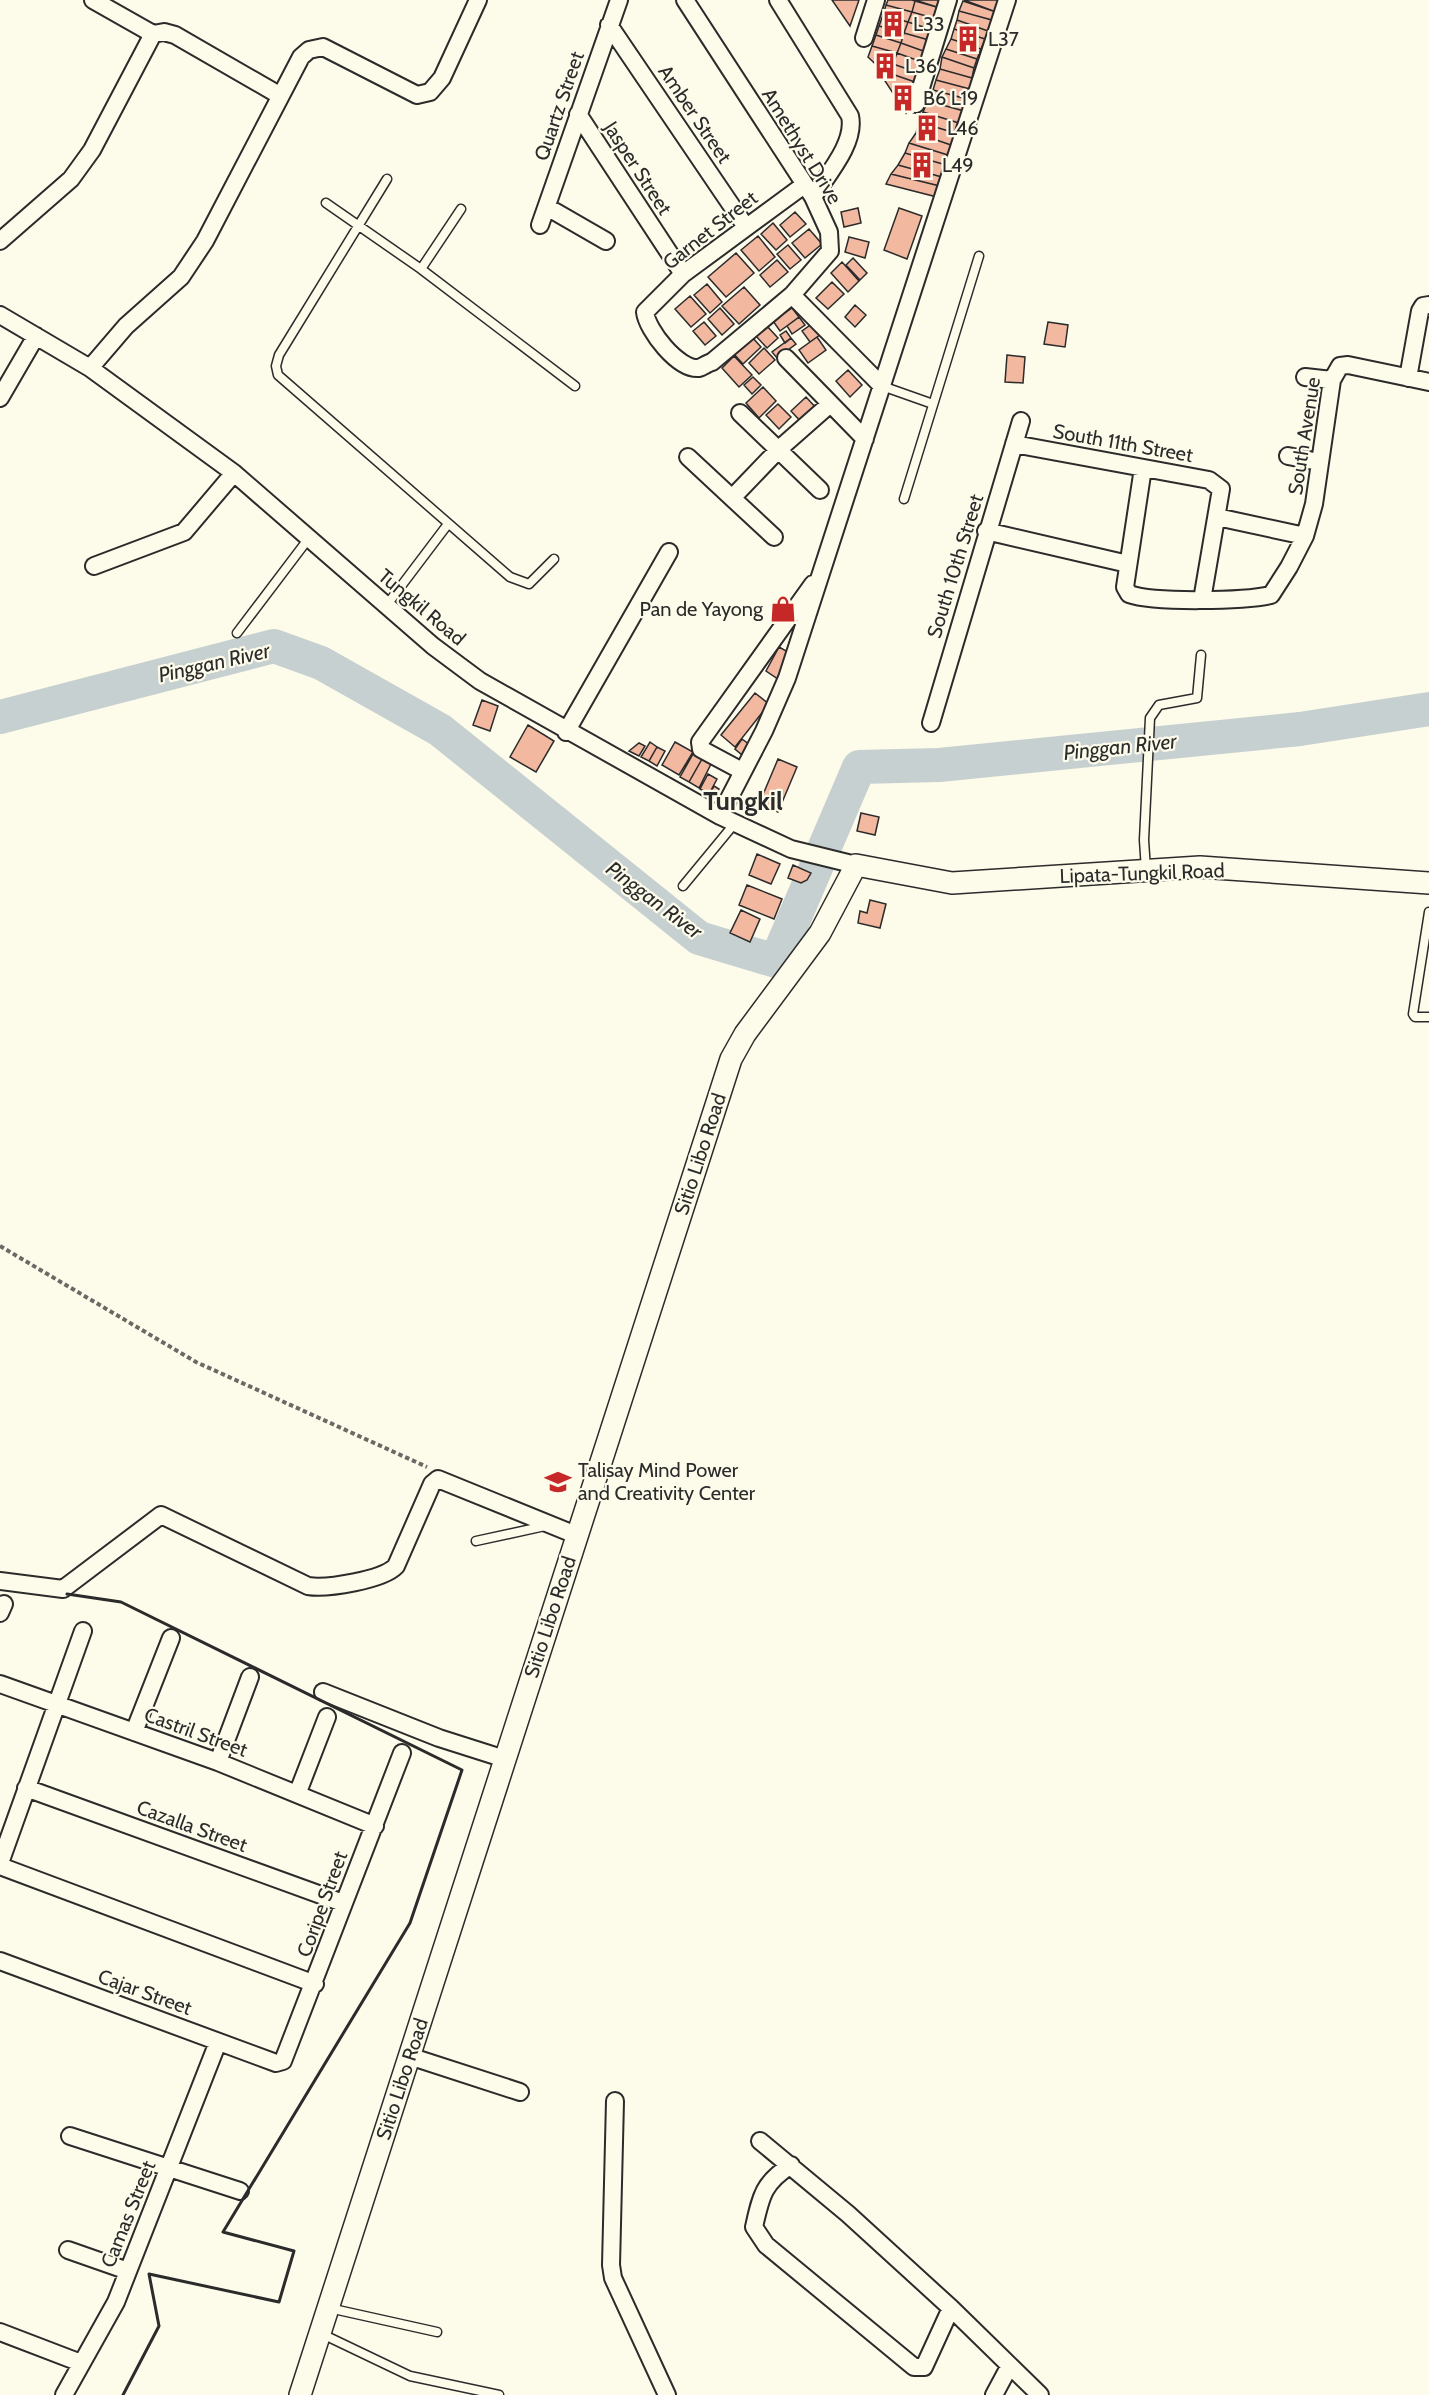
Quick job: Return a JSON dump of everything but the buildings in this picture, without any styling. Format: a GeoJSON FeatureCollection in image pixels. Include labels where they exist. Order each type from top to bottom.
{"type":"FeatureCollection","features":[{"type":"Feature","properties":{"kind":"street"},"geometry":{"type":"LineString","coordinates":[[93,0],[153,34],[164,32],[175,35],[279,95]]}},
{"type":"Feature","properties":{"kind":"street"},"geometry":{"type":"LineString","coordinates":[[90,368],[126,326],[181,277],[205,242],[279,95],[301,57],[309,50],[323,47],[417,95],[430,92],[442,78],[478,0]]}},
{"type":"Feature","properties":{"kind":"street","name":"Quartz Street"},"geometry":{"type":"LineString","coordinates":[[540,225],[619,0]]}},
{"type":"Feature","properties":{"kind":"street","name":"Amethyst Drive"},"geometry":{"type":"LineString","coordinates":[[645,312],[646,323],[654,337],[687,365],[699,368],[712,362],[792,295],[830,251],[829,232],[808,191],[685,0]]}},
{"type":"Feature","properties":{"kind":"street"},"geometry":{"type":"LineString","coordinates":[[778,0],[850,116],[853,128],[836,162],[808,191]]}},
{"type":"Feature","properties":{"kind":"street"},"geometry":{"type":"LineString","coordinates":[[864,38],[876,0]]}},
{"type":"Feature","properties":{"kind":"street"},"geometry":{"type":"LineString","coordinates":[[916,104],[948,0]]}},
{"type":"Feature","properties":{"kind":"street"},"geometry":{"type":"LineString","coordinates":[[727,820],[742,771],[764,731],[787,678],[1007,0]]}},
{"type":"Feature","properties":{"kind":"street","name":"Amber Street"},"geometry":{"type":"LineString","coordinates":[[609,25],[746,227]]}},
{"type":"Feature","properties":{"kind":"street"},"geometry":{"type":"LineString","coordinates":[[0,241],[71,179],[92,150],[153,34]]}},
{"type":"Feature","properties":{"kind":"street","name":"Jasper Street"},"geometry":{"type":"LineString","coordinates":[[578,114],[683,274]]}},
{"type":"Feature","properties":{"kind":"street","name":"Garnet Street"},"geometry":{"type":"LineString","coordinates":[[645,312],[683,274],[746,227],[808,191]]}},
{"type":"Feature","properties":{"kind":"street"},"geometry":{"type":"LineString","coordinates":[[547,207],[606,241]]}},
{"type":"Feature","properties":{"kind":"street"},"geometry":{"type":"LineString","coordinates":[[792,295],[882,386]]}},
{"type":"Feature","properties":{"kind":"street"},"geometry":{"type":"LineString","coordinates":[[1408,378],[1420,311],[1422,306],[1429,305]]}},
{"type":"Feature","properties":{"kind":"street","name":"Tungkil Road"},"geometry":{"type":"LineString","coordinates":[[0,315],[90,368],[234,473],[386,606],[480,681],[566,732],[727,820],[791,849],[850,864]]}},
{"type":"Feature","properties":{"kind":"street"},"geometry":{"type":"LineString","coordinates":[[0,398],[36,336]]}},
{"type":"Feature","properties":{"kind":"street"},"geometry":{"type":"LineString","coordinates":[[786,358],[829,405],[865,439]]}},
{"type":"Feature","properties":{"kind":"street","name":"South Avenue"},"geometry":{"type":"LineString","coordinates":[[1202,600],[1255,598],[1271,595],[1289,567],[1305,536],[1314,504],[1332,380],[1340,366],[1348,365],[1429,382]]}},
{"type":"Feature","properties":{"kind":"street"},"geometry":{"type":"LineString","coordinates":[[1305,377],[1332,380]]}},
{"type":"Feature","properties":{"kind":"street"},"geometry":{"type":"LineString","coordinates":[[733,497],[779,449],[829,405]]}},
{"type":"Feature","properties":{"kind":"street"},"geometry":{"type":"LineString","coordinates":[[740,413],[820,490]]}},
{"type":"Feature","properties":{"kind":"street","name":"South 10th Street"},"geometry":{"type":"LineString","coordinates":[[931,723],[986,531],[1021,421]]}},
{"type":"Feature","properties":{"kind":"street","name":"South 11th Street"},"geometry":{"type":"LineString","coordinates":[[1014,444],[1209,480],[1221,489],[1217,517]]}},
{"type":"Feature","properties":{"kind":"street"},"geometry":{"type":"LineString","coordinates":[[1288,456],[1319,462]]}},
{"type":"Feature","properties":{"kind":"street"},"geometry":{"type":"LineString","coordinates":[[688,457],[774,537]]}},
{"type":"Feature","properties":{"kind":"street"},"geometry":{"type":"LineString","coordinates":[[1143,468],[1125,588],[1129,594],[1202,600],[1217,517],[1305,536]]}},
{"type":"Feature","properties":{"kind":"street"},"geometry":{"type":"LineString","coordinates":[[94,566],[184,532],[234,473]]}},
{"type":"Feature","properties":{"kind":"street"},"geometry":{"type":"LineString","coordinates":[[986,531],[1128,564]]}},
{"type":"Feature","properties":{"kind":"street"},"geometry":{"type":"LineString","coordinates":[[566,732],[669,552]]}},
{"type":"Feature","properties":{"kind":"street"},"geometry":{"type":"LineString","coordinates":[[742,771],[701,749],[700,742],[822,571]]}},
{"type":"Feature","properties":{"kind":"street","name":"Lipata-Tungkil Road"},"geometry":{"type":"LineString","coordinates":[[850,864],[952,883],[1200,867],[1429,883]]}},
{"type":"Feature","properties":{"kind":"street","name":"Sitio Libo Road"},"geometry":{"type":"LineString","coordinates":[[300,2395],[731,1059],[745,1034],[820,933],[850,864]]}},
{"type":"Feature","properties":{"kind":"street"},"geometry":{"type":"LineString","coordinates":[[0,1581],[63,1589],[161,1515],[308,1586],[322,1588],[385,1574],[396,1566],[434,1481],[444,1480],[576,1535]]}},
{"type":"Feature","properties":{"kind":"street"},"geometry":{"type":"LineString","coordinates":[[83,1631],[26,1788],[6,1827],[0,1864],[315,1984]]}},
{"type":"Feature","properties":{"kind":"street"},"geometry":{"type":"LineString","coordinates":[[134,1731],[171,1638]]}},
{"type":"Feature","properties":{"kind":"street"},"geometry":{"type":"LineString","coordinates":[[218,1762],[250,1677]]}},
{"type":"Feature","properties":{"kind":"street","name":"Castril Street"},"geometry":{"type":"LineString","coordinates":[[0,1684],[298,1792],[375,1826]]}},
{"type":"Feature","properties":{"kind":"street"},"geometry":{"type":"LineString","coordinates":[[323,1692],[439,1738],[505,1759]]}},
{"type":"Feature","properties":{"kind":"street"},"geometry":{"type":"LineString","coordinates":[[298,1792],[327,1717]]}},
{"type":"Feature","properties":{"kind":"street","name":"Coripe Street"},"geometry":{"type":"LineString","coordinates":[[276,2063],[286,2059],[343,1903],[402,1753]]}},
{"type":"Feature","properties":{"kind":"street","name":"Cazalla Street"},"geometry":{"type":"LineString","coordinates":[[26,1788],[343,1903]]}},
{"type":"Feature","properties":{"kind":"street","name":"Cajar Street"},"geometry":{"type":"LineString","coordinates":[[0,1961],[276,2063]]}},
{"type":"Feature","properties":{"kind":"street","name":"Camas Street"},"geometry":{"type":"LineString","coordinates":[[64,2395],[116,2302],[218,2042]]}},
{"type":"Feature","properties":{"kind":"street"},"geometry":{"type":"LineString","coordinates":[[409,2056],[520,2092]]}},
{"type":"Feature","properties":{"kind":"street"},"geometry":{"type":"LineString","coordinates":[[615,2101],[611,2265],[613,2278],[667,2395]]}},
{"type":"Feature","properties":{"kind":"street"},"geometry":{"type":"LineString","coordinates":[[70,2136],[240,2191]]}},
{"type":"Feature","properties":{"kind":"street"},"geometry":{"type":"LineString","coordinates":[[760,2141],[791,2165],[951,2308],[1040,2395]]}},
{"type":"Feature","properties":{"kind":"street"},"geometry":{"type":"LineString","coordinates":[[791,2165],[774,2176],[762,2193],[754,2227],[765,2245],[914,2367],[924,2367],[951,2308]]}},
{"type":"Feature","properties":{"kind":"street"},"geometry":{"type":"LineString","coordinates":[[68,2250],[128,2271]]}},
{"type":"Feature","properties":{"kind":"street"},"geometry":{"type":"LineString","coordinates":[[0,2332],[81,2363]]}},
{"type":"Feature","properties":{"kind":"street"},"geometry":{"type":"LineString","coordinates":[[994,2395],[1009,2367]]}},
{"type":"Feature","properties":{"kind":"lane"},"geometry":{"type":"LineString","coordinates":[[387,179],[279,355],[276,366],[278,375],[502,572],[520,582],[529,584],[554,559]]}},
{"type":"Feature","properties":{"kind":"lane"},"geometry":{"type":"LineString","coordinates":[[326,203],[421,269],[575,386]]}},
{"type":"Feature","properties":{"kind":"lane"},"geometry":{"type":"LineString","coordinates":[[421,269],[461,209]]}},
{"type":"Feature","properties":{"kind":"lane"},"geometry":{"type":"LineString","coordinates":[[904,499],[979,256]]}},
{"type":"Feature","properties":{"kind":"lane"},"geometry":{"type":"LineString","coordinates":[[882,386],[933,404]]}},
{"type":"Feature","properties":{"kind":"lane"},"geometry":{"type":"LineString","coordinates":[[386,606],[448,524]]}},
{"type":"Feature","properties":{"kind":"lane"},"geometry":{"type":"LineString","coordinates":[[237,633],[309,538]]}},
{"type":"Feature","properties":{"kind":"lane"},"geometry":{"type":"LineString","coordinates":[[1146,870],[1144,840],[1149,728],[1153,710],[1159,705],[1197,698],[1201,655]]}},
{"type":"Feature","properties":{"kind":"lane"},"geometry":{"type":"LineString","coordinates":[[683,886],[727,820]]}},
{"type":"Feature","properties":{"kind":"lane"},"geometry":{"type":"LineString","coordinates":[[1429,912],[1413,1014],[1415,1017],[1429,1017]]}},
{"type":"Feature","properties":{"kind":"lane"},"geometry":{"type":"LineString","coordinates":[[476,1541],[551,1525]]}},
{"type":"Feature","properties":{"kind":"lane"},"geometry":{"type":"LineString","coordinates":[[328,2307],[437,2332]]}},
{"type":"Feature","properties":{"kind":"lane"},"geometry":{"type":"LineString","coordinates":[[320,2333],[410,2376],[499,2395]]}},
{"type":"Feature","properties":{"kind":"path"},"geometry":{"type":"LineString","coordinates":[[0,1246],[196,1362],[433,1470],[444,1480]]}},
{"type":"Feature","properties":{"kind":"waterway","name":"Pinggan River"},"geometry":{"type":"LineString","coordinates":[[0,717],[274,646],[321,663],[440,730],[699,938],[776,961],[859,767],[939,765],[1300,729],[1429,709]]}},
{"type":"Feature","properties":{"kind":"wall"},"geometry":{"type":"LineString","coordinates":[[67,1594],[121,1602],[462,1770],[410,1923],[223,2232],[294,2251],[279,2302],[149,2274],[159,2326],[123,2395]]}},
{"type":"Feature","properties":{"kind":"place","name":"L33"},"geometry":{"type":"Point","coordinates":[893,24]}},
{"type":"Feature","properties":{"kind":"place","name":"L37"},"geometry":{"type":"Point","coordinates":[968,39]}},
{"type":"Feature","properties":{"kind":"place","name":"L36"},"geometry":{"type":"Point","coordinates":[885,66]}},
{"type":"Feature","properties":{"kind":"place","name":"B6 L19"},"geometry":{"type":"Point","coordinates":[903,98]}},
{"type":"Feature","properties":{"kind":"place","name":"L46"},"geometry":{"type":"Point","coordinates":[927,128]}},
{"type":"Feature","properties":{"kind":"place","name":"L49"},"geometry":{"type":"Point","coordinates":[922,165]}},
{"type":"Feature","properties":{"kind":"place","name":"Pan de Yayong"},"geometry":{"type":"Point","coordinates":[783,609]}},
{"type":"Feature","properties":{"kind":"place","name":"Talisay Mind Power and Creativity Center"},"geometry":{"type":"Point","coordinates":[558,1482]}},
{"type":"Feature","properties":{"kind":"district","name":"Tungkil"},"geometry":{"type":"Point","coordinates":[743,801]}}]}
